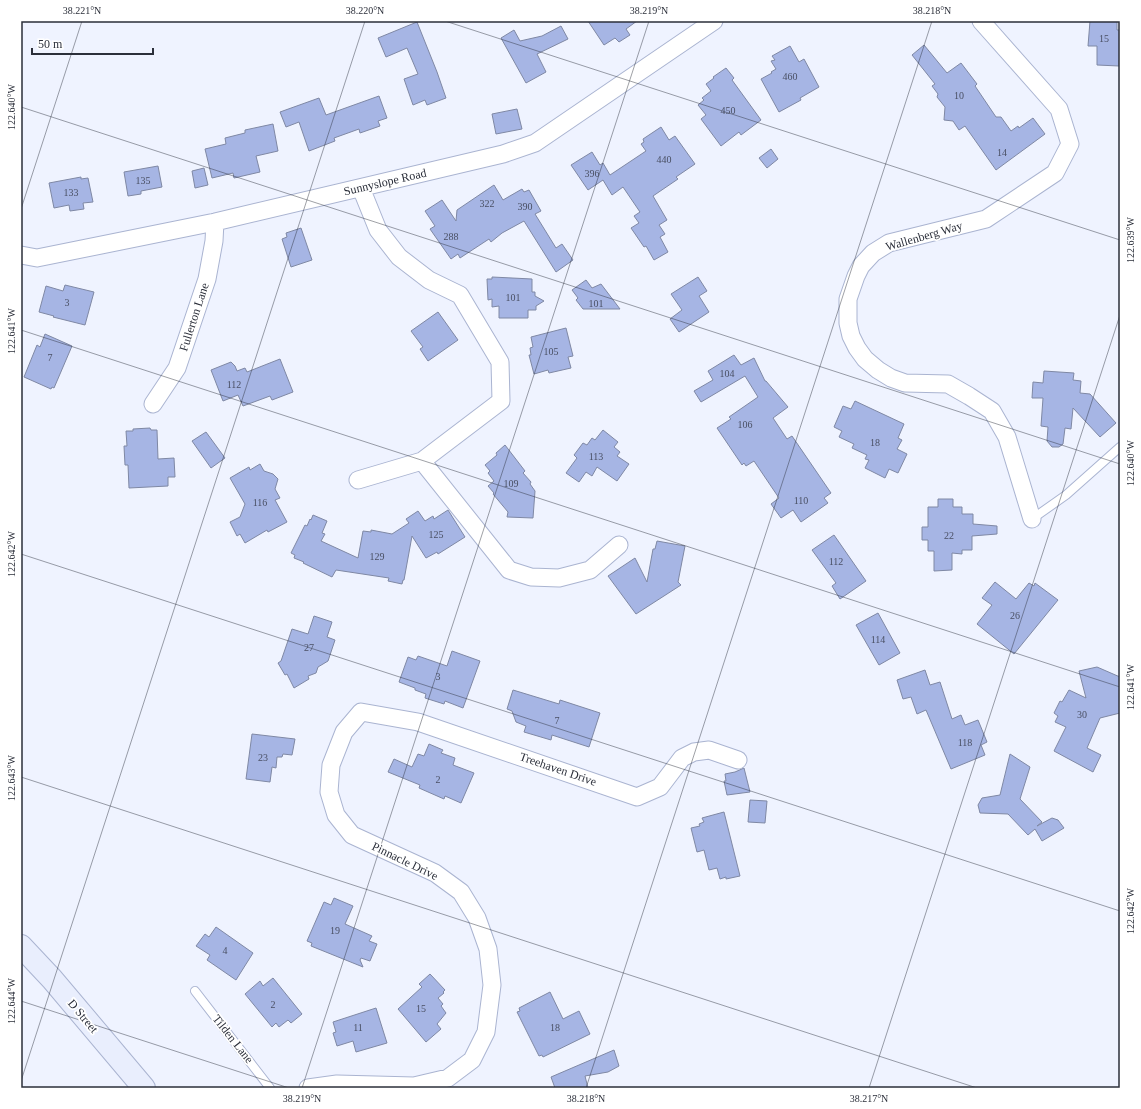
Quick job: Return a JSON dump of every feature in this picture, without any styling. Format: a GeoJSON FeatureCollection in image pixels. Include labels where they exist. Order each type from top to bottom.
{"type":"FeatureCollection","features":[{"type":"Feature","properties":{"kind":"street","name":"Sunnyslope Road"},"geometry":{"type":"LineString","coordinates":[[21,255],[37,258],[215,222],[502,154],[535,143],[714,21]]}},
{"type":"Feature","properties":{"kind":"street","name":"Wallenberg Way"},"geometry":{"type":"LineString","coordinates":[[982,21],[1059,109],[1070,144],[1055,173],[986,219],[889,243],[873,253],[861,266],[851,288],[848,304],[848,323],[851,336],[865,359],[891,378],[904,383],[948,384],[992,411],[1007,437],[1032,519]]}},
{"type":"Feature","properties":{"kind":"street"},"geometry":{"type":"LineString","coordinates":[[358,480],[422,461],[501,401],[500,362],[460,295],[430,280],[399,257],[378,230],[361,188]]}},
{"type":"Feature","properties":{"kind":"street","name":"Fullerton Lane"},"geometry":{"type":"LineString","coordinates":[[153,404],[177,368],[207,280],[214,241],[215,222]]}},
{"type":"Feature","properties":{"kind":"street"},"geometry":{"type":"LineString","coordinates":[[422,461],[509,570],[531,577],[559,578],[590,570],[619,546]]}},
{"type":"Feature","properties":{"kind":"street","name":"Treehaven Drive"},"geometry":{"type":"LineString","coordinates":[[361,712],[418,722],[637,797],[660,787],[682,758],[694,752],[709,750],[738,760]]}},
{"type":"Feature","properties":{"kind":"street","name":"Pinnacle Drive"},"geometry":{"type":"LineString","coordinates":[[308,1088],[337,1084],[414,1086],[448,1078],[472,1060],[486,1032],[492,986],[488,949],[477,918],[461,892],[435,873],[352,835],[336,815],[329,792],[331,765],[344,732],[361,712]]}},
{"type":"Feature","properties":{"kind":"street","name":"D Street"},"geometry":{"type":"LineString","coordinates":[[21,946],[52,979],[144,1088]]}},
{"type":"Feature","properties":{"kind":"lane"},"geometry":{"type":"LineString","coordinates":[[1032,519],[1066,494],[1120,447]]}},
{"type":"Feature","properties":{"kind":"lane","name":"Tilden Lane"},"geometry":{"type":"LineString","coordinates":[[196,991],[270,1088]]}},
{"type":"Feature","properties":{"kind":"building"},"geometry":{"type":"Polygon","coordinates":[[[588,21],[637,21],[626,29],[630,35],[619,42],[615,38],[604,45],[588,21]]]}},
{"type":"Feature","properties":{"kind":"building"},"geometry":{"type":"Polygon","coordinates":[[[1090,21],[1117,21],[1117,30],[1120,30],[1119,66],[1097,65],[1097,46],[1088,46],[1090,21]]]}},
{"type":"Feature","properties":{"kind":"building"},"geometry":{"type":"Polygon","coordinates":[[[417,22],[446,98],[427,105],[425,100],[413,105],[404,79],[418,74],[407,48],[386,57],[378,38],[417,22]]]}},
{"type":"Feature","properties":{"kind":"building"},"geometry":{"type":"Polygon","coordinates":[[[561,26],[568,39],[537,54],[546,72],[526,83],[501,38],[514,30],[520,41],[542,36],[561,26]]]}},
{"type":"Feature","properties":{"kind":"building"},"geometry":{"type":"Polygon","coordinates":[[[924,45],[947,73],[961,63],[977,84],[975,86],[996,117],[1001,117],[1011,131],[1018,126],[1019,128],[1033,118],[1045,134],[996,170],[965,126],[959,130],[953,121],[944,120],[945,107],[937,97],[938,94],[932,86],[935,84],[912,55],[924,45]]]}},
{"type":"Feature","properties":{"kind":"building"},"geometry":{"type":"Polygon","coordinates":[[[790,46],[799,62],[804,59],[819,87],[800,98],[801,100],[779,112],[761,79],[776,69],[771,61],[775,60],[772,56],[790,46]]]}},
{"type":"Feature","properties":{"kind":"building"},"geometry":{"type":"Polygon","coordinates":[[[726,68],[734,78],[732,80],[761,120],[741,135],[739,132],[721,146],[701,119],[706,115],[698,105],[704,100],[702,98],[711,91],[706,84],[726,68]]]}},
{"type":"Feature","properties":{"kind":"building"},"geometry":{"type":"Polygon","coordinates":[[[379,96],[387,118],[378,121],[380,126],[360,133],[359,129],[334,138],[335,141],[309,151],[299,122],[286,127],[280,112],[319,98],[326,115],[379,96]]]}},
{"type":"Feature","properties":{"kind":"building"},"geometry":{"type":"Polygon","coordinates":[[[517,109],[522,129],[496,134],[492,114],[517,109]]]}},
{"type":"Feature","properties":{"kind":"building"},"geometry":{"type":"Polygon","coordinates":[[[273,124],[278,151],[256,156],[260,172],[234,178],[233,173],[212,178],[205,149],[226,144],[225,138],[245,133],[245,130],[273,124]]]}},
{"type":"Feature","properties":{"kind":"building"},"geometry":{"type":"Polygon","coordinates":[[[661,127],[669,140],[675,136],[695,164],[676,177],[678,179],[653,196],[667,220],[659,225],[665,234],[660,237],[668,252],[654,260],[646,246],[644,247],[631,228],[639,223],[634,216],[640,212],[623,187],[612,195],[603,180],[588,190],[571,165],[592,152],[600,165],[603,163],[610,175],[646,151],[641,144],[644,142],[643,139],[661,127]]]}},
{"type":"Feature","properties":{"kind":"building"},"geometry":{"type":"Polygon","coordinates":[[[771,149],[778,159],[767,168],[759,158],[771,149]]]}},
{"type":"Feature","properties":{"kind":"building"},"geometry":{"type":"Polygon","coordinates":[[[158,166],[162,187],[141,191],[141,194],[128,196],[124,172],[158,166]]]}},
{"type":"Feature","properties":{"kind":"building"},"geometry":{"type":"Polygon","coordinates":[[[204,168],[208,185],[195,188],[192,171],[204,168]]]}},
{"type":"Feature","properties":{"kind":"building"},"geometry":{"type":"Polygon","coordinates":[[[81,177],[81,179],[88,178],[93,202],[83,203],[84,209],[70,211],[69,205],[54,208],[49,183],[81,177]]]}},
{"type":"Feature","properties":{"kind":"building"},"geometry":{"type":"Polygon","coordinates":[[[494,185],[503,200],[522,189],[524,192],[529,190],[541,211],[535,214],[556,248],[562,244],[573,260],[556,272],[524,221],[502,233],[491,242],[489,239],[460,258],[458,254],[451,259],[430,229],[435,226],[425,211],[442,200],[456,221],[457,210],[494,185]]]}},
{"type":"Feature","properties":{"kind":"building"},"geometry":{"type":"Polygon","coordinates":[[[301,228],[312,260],[291,267],[282,239],[287,237],[286,233],[301,228]]]}},
{"type":"Feature","properties":{"kind":"building"},"geometry":{"type":"Polygon","coordinates":[[[492,277],[532,279],[532,292],[535,292],[535,296],[544,301],[536,306],[536,310],[528,310],[528,318],[499,318],[499,306],[492,307],[492,299],[488,300],[487,279],[492,279],[492,277]]]}},
{"type":"Feature","properties":{"kind":"building"},"geometry":{"type":"Polygon","coordinates":[[[698,277],[707,291],[699,296],[709,312],[679,332],[670,319],[682,310],[671,294],[698,277]]]}},
{"type":"Feature","properties":{"kind":"building"},"geometry":{"type":"Polygon","coordinates":[[[586,280],[592,288],[601,284],[620,309],[583,309],[576,300],[578,298],[572,290],[586,280]]]}},
{"type":"Feature","properties":{"kind":"building"},"geometry":{"type":"Polygon","coordinates":[[[65,285],[94,292],[85,325],[39,312],[46,286],[63,291],[65,285]]]}},
{"type":"Feature","properties":{"kind":"building"},"geometry":{"type":"Polygon","coordinates":[[[438,312],[458,340],[428,361],[420,349],[423,347],[411,331],[438,312]]]}},
{"type":"Feature","properties":{"kind":"building"},"geometry":{"type":"Polygon","coordinates":[[[566,328],[573,356],[568,357],[571,368],[549,373],[548,370],[534,374],[529,355],[531,355],[530,348],[533,347],[531,337],[566,328]]]}},
{"type":"Feature","properties":{"kind":"building"},"geometry":{"type":"Polygon","coordinates":[[[45,334],[72,346],[54,388],[52,387],[51,389],[24,377],[37,345],[40,347],[45,334]]]}},
{"type":"Feature","properties":{"kind":"building"},"geometry":{"type":"Polygon","coordinates":[[[734,355],[741,365],[754,358],[765,381],[788,407],[773,418],[787,439],[792,436],[831,493],[824,498],[828,503],[801,522],[793,510],[781,518],[771,504],[779,498],[754,461],[746,466],[744,463],[742,465],[717,428],[731,419],[729,417],[758,397],[745,376],[701,402],[694,391],[713,380],[708,371],[734,355]]]}},
{"type":"Feature","properties":{"kind":"building"},"geometry":{"type":"Polygon","coordinates":[[[280,359],[293,392],[272,400],[270,396],[243,406],[238,395],[223,401],[211,370],[231,362],[237,371],[245,368],[247,372],[280,359]]]}},
{"type":"Feature","properties":{"kind":"building"},"geometry":{"type":"Polygon","coordinates":[[[1044,371],[1074,373],[1073,380],[1081,381],[1080,393],[1090,394],[1116,423],[1100,437],[1073,408],[1071,429],[1065,428],[1063,444],[1059,447],[1052,447],[1047,441],[1048,427],[1041,426],[1043,398],[1032,398],[1033,382],[1043,383],[1044,371]]]}},
{"type":"Feature","properties":{"kind":"building"},"geometry":{"type":"Polygon","coordinates":[[[855,401],[904,424],[898,438],[902,440],[897,449],[907,454],[898,473],[889,469],[885,478],[865,468],[869,460],[865,459],[867,455],[852,448],[854,444],[839,437],[842,431],[834,427],[843,406],[851,409],[855,401]]]}},
{"type":"Feature","properties":{"kind":"building"},"geometry":{"type":"Polygon","coordinates":[[[150,428],[151,430],[157,430],[158,459],[174,458],[175,477],[168,477],[168,486],[129,488],[128,465],[125,465],[124,446],[127,446],[126,431],[150,428]]]}},
{"type":"Feature","properties":{"kind":"building"},"geometry":{"type":"Polygon","coordinates":[[[603,430],[618,442],[614,447],[620,452],[617,456],[629,464],[617,481],[597,467],[592,476],[586,472],[579,482],[566,473],[577,458],[574,455],[583,443],[587,445],[592,438],[595,440],[603,430]]]}},
{"type":"Feature","properties":{"kind":"building"},"geometry":{"type":"Polygon","coordinates":[[[206,432],[225,458],[211,468],[192,441],[206,432]]]}},
{"type":"Feature","properties":{"kind":"building"},"geometry":{"type":"Polygon","coordinates":[[[505,445],[525,471],[523,473],[531,482],[530,484],[535,491],[533,518],[507,517],[508,512],[488,486],[494,481],[488,473],[490,471],[485,465],[497,455],[496,453],[505,445]]]}},
{"type":"Feature","properties":{"kind":"building"},"geometry":{"type":"Polygon","coordinates":[[[260,464],[264,471],[273,474],[278,479],[275,489],[280,498],[275,500],[287,522],[268,532],[267,530],[245,543],[240,534],[237,536],[230,522],[240,517],[245,504],[230,478],[249,467],[250,470],[260,464]]]}},
{"type":"Feature","properties":{"kind":"building"},"geometry":{"type":"Polygon","coordinates":[[[938,499],[953,499],[953,507],[962,507],[962,514],[973,514],[973,524],[997,526],[997,534],[972,536],[972,550],[962,550],[962,554],[952,553],[952,570],[934,571],[934,551],[928,551],[928,540],[922,540],[922,527],[928,527],[928,507],[938,507],[938,499]]]}},
{"type":"Feature","properties":{"kind":"building"},"geometry":{"type":"Polygon","coordinates":[[[448,510],[465,537],[438,554],[437,552],[426,558],[412,536],[402,584],[388,581],[389,578],[336,570],[332,577],[294,558],[295,555],[291,553],[305,525],[307,526],[313,515],[327,521],[322,533],[325,534],[321,541],[358,558],[363,531],[371,532],[371,530],[392,534],[409,523],[406,519],[418,511],[425,521],[433,516],[434,519],[448,510]]]}},
{"type":"Feature","properties":{"kind":"building"},"geometry":{"type":"Polygon","coordinates":[[[834,535],[866,581],[840,599],[832,586],[836,583],[812,550],[834,535]]]}},
{"type":"Feature","properties":{"kind":"building"},"geometry":{"type":"Polygon","coordinates":[[[657,541],[685,546],[678,582],[681,585],[636,614],[608,576],[635,558],[647,582],[653,549],[655,549],[657,541]]]}},
{"type":"Feature","properties":{"kind":"building"},"geometry":{"type":"Polygon","coordinates":[[[995,582],[1016,599],[1029,583],[1034,586],[1035,583],[1058,600],[1014,654],[977,624],[992,605],[982,598],[995,582]]]}},
{"type":"Feature","properties":{"kind":"building"},"geometry":{"type":"Polygon","coordinates":[[[878,613],[900,653],[879,665],[856,625],[878,613]]]}},
{"type":"Feature","properties":{"kind":"building"},"geometry":{"type":"Polygon","coordinates":[[[314,616],[332,622],[327,637],[335,640],[328,661],[318,667],[316,673],[308,676],[309,679],[294,688],[287,674],[285,675],[278,663],[281,661],[292,629],[308,634],[314,616]]]}},
{"type":"Feature","properties":{"kind":"building"},"geometry":{"type":"Polygon","coordinates":[[[452,651],[480,661],[463,708],[445,701],[444,704],[425,698],[426,694],[399,682],[408,657],[416,660],[418,656],[447,666],[452,651]]]}},
{"type":"Feature","properties":{"kind":"building"},"geometry":{"type":"Polygon","coordinates":[[[1097,667],[1120,677],[1120,713],[1100,718],[1087,748],[1101,755],[1093,772],[1054,751],[1066,727],[1055,722],[1058,716],[1054,713],[1060,701],[1062,702],[1069,690],[1086,698],[1079,671],[1097,667]]]}},
{"type":"Feature","properties":{"kind":"building"},"geometry":{"type":"Polygon","coordinates":[[[925,670],[930,685],[940,682],[952,719],[961,715],[965,725],[978,720],[987,742],[981,745],[985,755],[951,769],[926,710],[917,714],[911,697],[903,699],[897,680],[925,670]]]}},
{"type":"Feature","properties":{"kind":"building"},"geometry":{"type":"Polygon","coordinates":[[[513,690],[559,704],[560,700],[600,713],[589,747],[552,735],[551,740],[524,732],[526,726],[516,722],[512,711],[507,709],[513,690]]]}},
{"type":"Feature","properties":{"kind":"building"},"geometry":{"type":"Polygon","coordinates":[[[252,734],[295,739],[292,755],[283,754],[282,757],[277,757],[276,768],[272,767],[270,782],[246,779],[252,734]]]}},
{"type":"Feature","properties":{"kind":"building"},"geometry":{"type":"Polygon","coordinates":[[[429,744],[443,750],[441,753],[455,758],[453,765],[474,773],[461,803],[445,796],[444,799],[419,788],[420,785],[388,772],[394,759],[412,767],[418,754],[424,756],[429,744]]]}},
{"type":"Feature","properties":{"kind":"building"},"geometry":{"type":"Polygon","coordinates":[[[1010,754],[1030,767],[1020,799],[1042,822],[1037,826],[1052,818],[1058,820],[1064,828],[1042,841],[1035,829],[1028,835],[1008,814],[980,813],[978,805],[982,798],[1000,795],[1010,754]]]}},
{"type":"Feature","properties":{"kind":"building"},"geometry":{"type":"Polygon","coordinates":[[[744,768],[750,792],[727,795],[724,781],[726,781],[725,774],[744,768]]]}},
{"type":"Feature","properties":{"kind":"building"},"geometry":{"type":"Polygon","coordinates":[[[750,800],[767,801],[765,823],[748,822],[750,800]]]}},
{"type":"Feature","properties":{"kind":"building"},"geometry":{"type":"Polygon","coordinates":[[[724,812],[740,876],[720,879],[717,868],[709,870],[704,850],[697,852],[691,828],[700,826],[699,824],[704,822],[702,818],[724,812]]]}},
{"type":"Feature","properties":{"kind":"building"},"geometry":{"type":"Polygon","coordinates":[[[334,898],[353,906],[345,924],[372,936],[369,941],[377,944],[370,961],[361,958],[360,960],[363,967],[311,946],[312,943],[307,941],[324,902],[331,905],[334,898]]]}},
{"type":"Feature","properties":{"kind":"building"},"geometry":{"type":"Polygon","coordinates":[[[216,927],[253,953],[236,980],[207,960],[210,955],[196,946],[205,934],[209,937],[216,927]]]}},
{"type":"Feature","properties":{"kind":"building"},"geometry":{"type":"Polygon","coordinates":[[[430,974],[445,990],[443,992],[444,993],[438,998],[443,1004],[441,1006],[446,1013],[437,1024],[441,1029],[426,1042],[398,1009],[422,987],[419,984],[430,974]]]}},
{"type":"Feature","properties":{"kind":"building"},"geometry":{"type":"Polygon","coordinates":[[[273,978],[302,1014],[291,1023],[288,1020],[279,1027],[276,1023],[272,1027],[245,994],[260,981],[263,986],[273,978]]]}},
{"type":"Feature","properties":{"kind":"building"},"geometry":{"type":"Polygon","coordinates":[[[550,992],[563,1019],[579,1011],[590,1034],[543,1057],[542,1055],[539,1056],[517,1012],[520,1011],[519,1008],[550,992]]]}},
{"type":"Feature","properties":{"kind":"building"},"geometry":{"type":"Polygon","coordinates":[[[376,1008],[387,1043],[356,1052],[353,1041],[337,1046],[333,1033],[336,1032],[333,1022],[376,1008]]]}},
{"type":"Feature","properties":{"kind":"building"},"geometry":{"type":"Polygon","coordinates":[[[614,1050],[619,1066],[608,1072],[585,1076],[588,1088],[555,1088],[551,1077],[614,1050]]]}}]}
